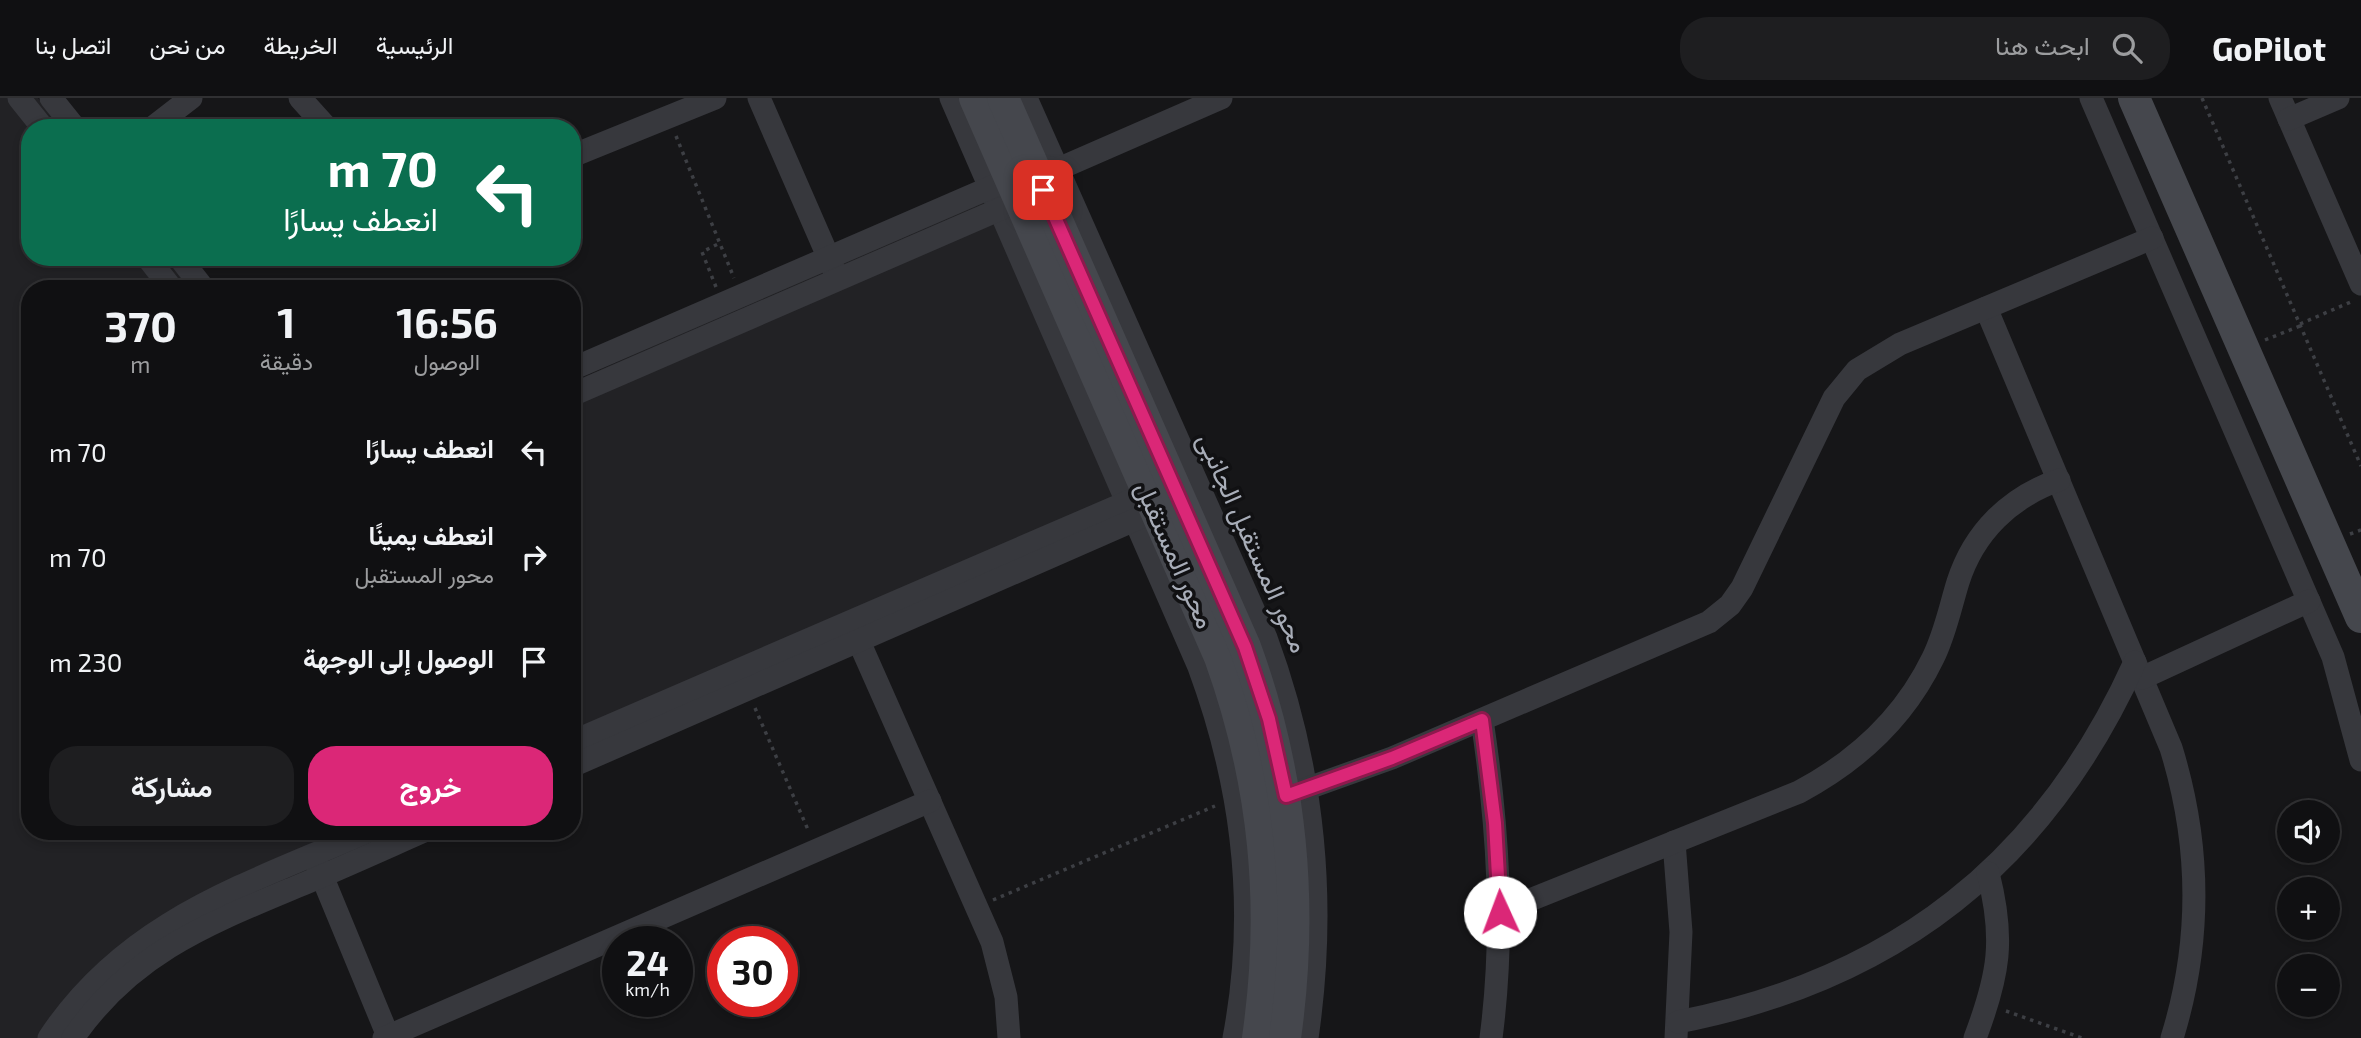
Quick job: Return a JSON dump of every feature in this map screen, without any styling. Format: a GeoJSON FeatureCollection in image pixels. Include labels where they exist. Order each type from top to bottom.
{"type":"FeatureCollection","features":[{"type":"Feature","properties":{"kind":"street"},"geometry":{"type":"LineString","coordinates":[[19,98],[36,119]]}},
{"type":"Feature","properties":{"kind":"street"},"geometry":{"type":"LineString","coordinates":[[51,98],[68,119]]}},
{"type":"Feature","properties":{"kind":"street"},"geometry":{"type":"LineString","coordinates":[[164,119],[191,98]]}},
{"type":"Feature","properties":{"kind":"street"},"geometry":{"type":"LineString","coordinates":[[300,98],[319,119]]}},
{"type":"Feature","properties":{"kind":"street"},"geometry":{"type":"LineString","coordinates":[[581,152],[715,98]]}},
{"type":"Feature","properties":{"kind":"street"},"geometry":{"type":"LineString","coordinates":[[759,98],[838,279]]}},
{"type":"Feature","properties":{"kind":"street"},"geometry":{"type":"LineString","coordinates":[[951,98],[1022,186]]}},
{"type":"Feature","properties":{"kind":"street","name":"محور المستقبل"},"geometry":{"type":"LineString","coordinates":[[975,98],[1022,186],[1150,407],[1152,502],[1258,682],[1297,792],[1296,917],[1285,1038]]}},
{"type":"Feature","properties":{"kind":"street","name":"محور المستقبل"},"geometry":{"type":"LineString","coordinates":[[1003,98],[1022,186],[1152,502],[1220,657],[1244,726],[1257,786],[1265,849],[1268,917],[1258,1038]]}},
{"type":"Feature","properties":{"kind":"street"},"geometry":{"type":"LineString","coordinates":[[1022,186],[1026,98]]}},
{"type":"Feature","properties":{"kind":"street"},"geometry":{"type":"LineString","coordinates":[[581,391],[838,279],[1022,186],[1221,98]]}},
{"type":"Feature","properties":{"kind":"street"},"geometry":{"type":"LineString","coordinates":[[2091,98],[2309,601],[2336,668],[2361,760]]}},
{"type":"Feature","properties":{"kind":"street"},"geometry":{"type":"LineString","coordinates":[[2134,98],[2361,617]]}},
{"type":"Feature","properties":{"kind":"street"},"geometry":{"type":"LineString","coordinates":[[2280,98],[2353,242],[2361,284]]}},
{"type":"Feature","properties":{"kind":"street"},"geometry":{"type":"LineString","coordinates":[[2289,119],[2338,98]]}},
{"type":"Feature","properties":{"kind":"street"},"geometry":{"type":"LineString","coordinates":[[581,365],[828,258],[1022,186]]}},
{"type":"Feature","properties":{"kind":"street"},"geometry":{"type":"LineString","coordinates":[[1297,792],[1392,758],[1697,628],[1720,614],[1742,588],[1834,398],[1857,370],[1885,351],[2152,238]]}},
{"type":"Feature","properties":{"kind":"street"},"geometry":{"type":"LineString","coordinates":[[153,266],[165,280]]}},
{"type":"Feature","properties":{"kind":"street"},"geometry":{"type":"LineString","coordinates":[[186,266],[197,280]]}},
{"type":"Feature","properties":{"kind":"street"},"geometry":{"type":"LineString","coordinates":[[1986,308],[2138,670],[2181,780],[2193,845],[2193,943],[2184,996],[2172,1038]]}},
{"type":"Feature","properties":{"kind":"street","name":"محور المستقبل الجانبى"},"geometry":{"type":"LineString","coordinates":[[1150,407],[1266,638],[1291,712],[1297,792],[1313,829],[1318,916],[1307,1038]]}},
{"type":"Feature","properties":{"kind":"street"},"geometry":{"type":"LineString","coordinates":[[1500,912],[1799,792],[1823,779],[1866,747],[1903,707],[1933,658],[1944,632],[1963,568],[1982,534],[2008,507],[2041,486],[2059,480]]}},
{"type":"Feature","properties":{"kind":"street"},"geometry":{"type":"LineString","coordinates":[[581,738],[850,620],[1152,502]]}},
{"type":"Feature","properties":{"kind":"street"},"geometry":{"type":"LineString","coordinates":[[581,762],[859,641],[1152,502]]}},
{"type":"Feature","properties":{"kind":"street"},"geometry":{"type":"LineString","coordinates":[[1152,502],[1211,700],[1236,798],[1242,838],[1246,917],[1234,1038]]}},
{"type":"Feature","properties":{"kind":"street"},"geometry":{"type":"LineString","coordinates":[[1674,842],[1681,932],[1677,1030],[1775,999],[1844,971],[1910,934],[1989,873],[2019,843],[2073,775],[2138,670],[2309,601]]}},
{"type":"Feature","properties":{"kind":"street"},"geometry":{"type":"LineString","coordinates":[[850,620],[978,906],[1000,969],[1009,1038]]}},
{"type":"Feature","properties":{"kind":"street"},"geometry":{"type":"LineString","coordinates":[[1482,720],[1495,823],[1500,912],[1492,1038]]}},
{"type":"Feature","properties":{"kind":"street"},"geometry":{"type":"LineString","coordinates":[[318,866],[386,1037],[930,801]]}},
{"type":"Feature","properties":{"kind":"street"},"geometry":{"type":"LineString","coordinates":[[73,1038],[112,991],[157,953],[318,866],[356,840]]}},
{"type":"Feature","properties":{"kind":"street"},"geometry":{"type":"LineString","coordinates":[[49,1038],[80,995],[103,972],[147,936],[196,907],[397,840]]}},
{"type":"Feature","properties":{"kind":"street"},"geometry":{"type":"LineString","coordinates":[[1975,1038],[1995,980],[2000,944],[1997,906],[1989,873]]}},
{"type":"Feature","properties":{"kind":"path"},"geometry":{"type":"LineString","coordinates":[[2202,98],[2361,466]]}},
{"type":"Feature","properties":{"kind":"path"},"geometry":{"type":"LineString","coordinates":[[668,117],[720,243],[732,300]]}},
{"type":"Feature","properties":{"kind":"path"},"geometry":{"type":"LineString","coordinates":[[720,243],[702,252],[732,300]]}},
{"type":"Feature","properties":{"kind":"path"},"geometry":{"type":"LineString","coordinates":[[2243,348],[2361,298]]}},
{"type":"Feature","properties":{"kind":"path"},"geometry":{"type":"LineString","coordinates":[[747,690],[817,850]]}},
{"type":"Feature","properties":{"kind":"path"},"geometry":{"type":"LineString","coordinates":[[978,906],[1236,798]]}},
{"type":"Feature","properties":{"kind":"path"},"geometry":{"type":"LineString","coordinates":[[1988,1004],[2082,1038]]}},
{"type":"Feature","properties":{"kind":"shaded area"},"geometry":{"type":"Polygon","coordinates":[[[0,98],[38,98],[55,119],[21,119],[21,266],[173,266],[184,280],[21,280],[21,840],[377,840],[211,913],[63,1038],[0,1038],[0,98]]]}},
{"type":"Feature","properties":{"kind":"shaded area"},"geometry":{"type":"Polygon","coordinates":[[[1024,182],[1161,499],[581,751],[581,378],[1024,182]]]}},
{"type":"Feature","properties":{"kind":"route"},"geometry":{"type":"LineString","coordinates":[[1043,190],[1245,647],[1269,719],[1286,796],[1392,758],[1482,720],[1495,823],[1500,912]]}}]}
